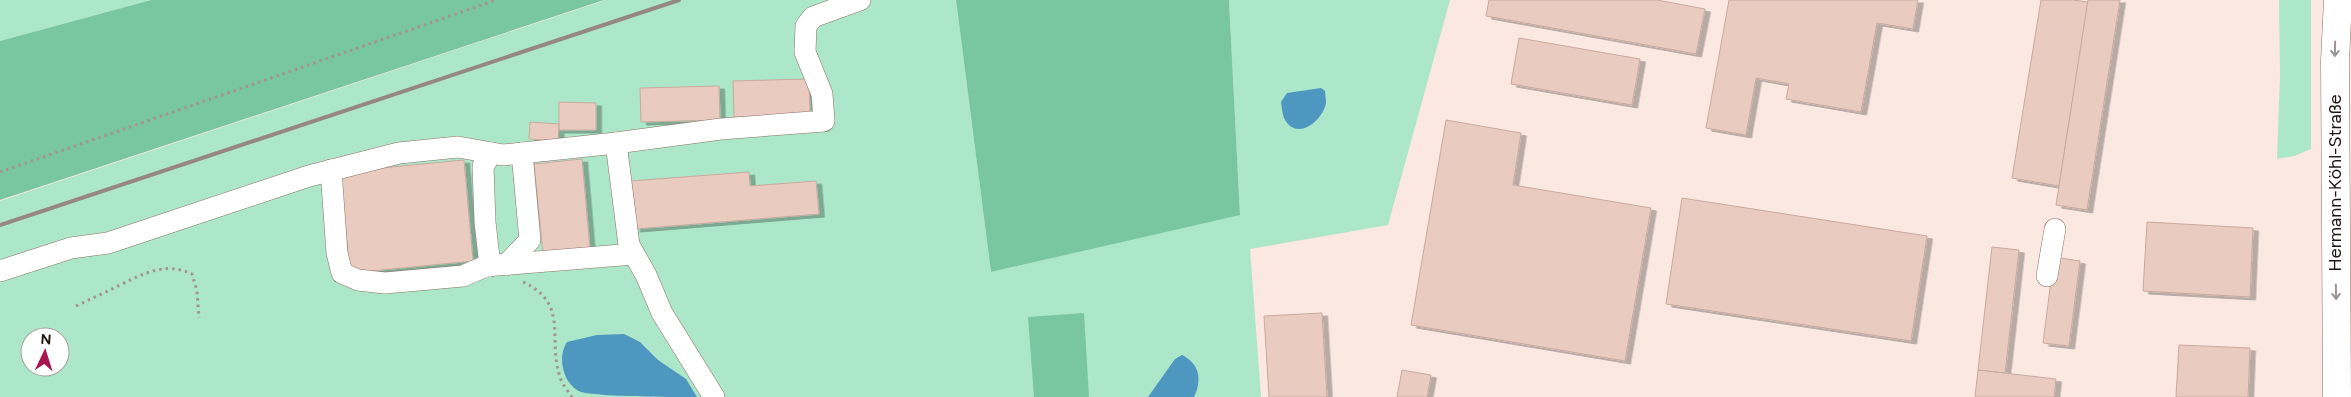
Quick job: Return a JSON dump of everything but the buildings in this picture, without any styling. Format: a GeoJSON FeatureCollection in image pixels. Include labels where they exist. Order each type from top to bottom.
{"type":"FeatureCollection","features":[{"type":"Feature","properties":{"kind":"main road","name":"Hermann-Köhl-Straße"},"geometry":{"type":"LineString","coordinates":[[2337,397],[2343,174],[2335,33],[2338,0]]}},
{"type":"Feature","properties":{"kind":"lane"},"geometry":{"type":"LineString","coordinates":[[0,270],[71,248],[108,243],[331,170],[409,152],[458,147],[503,154],[616,143],[721,129],[824,121],[822,94],[805,52],[806,26],[813,17],[860,0]]}},
{"type":"Feature","properties":{"kind":"lane"},"geometry":{"type":"LineString","coordinates":[[616,143],[629,245],[646,275],[662,313],[714,397]]}},
{"type":"Feature","properties":{"kind":"lane"},"geometry":{"type":"LineString","coordinates":[[505,270],[530,240],[522,152]]}},
{"type":"Feature","properties":{"kind":"lane"},"geometry":{"type":"LineString","coordinates":[[492,153],[483,166],[485,222],[505,270]]}},
{"type":"Feature","properties":{"kind":"lane"},"geometry":{"type":"LineString","coordinates":[[331,170],[337,253],[342,272],[358,280],[385,283],[463,276],[634,254]]}},
{"type":"Feature","properties":{"kind":"lane"},"geometry":{"type":"LineString","coordinates":[[2047,276],[2055,228]]}},
{"type":"Feature","properties":{"kind":"path"},"geometry":{"type":"LineString","coordinates":[[0,172],[496,0]]}},
{"type":"Feature","properties":{"kind":"path"},"geometry":{"type":"LineString","coordinates":[[76,306],[147,272],[160,268],[174,268],[192,274],[197,291],[199,318]]}},
{"type":"Feature","properties":{"kind":"path"},"geometry":{"type":"LineString","coordinates":[[505,270],[533,287],[545,297],[553,309],[560,378],[572,397]]}},
{"type":"Feature","properties":{"kind":"green space"},"geometry":{"type":"Polygon","coordinates":[[[0,0],[151,0],[0,41],[0,0]]]}},
{"type":"Feature","properties":{"kind":"green space"},"geometry":{"type":"Polygon","coordinates":[[[151,0],[604,0],[0,200],[0,41],[151,0]]]}},
{"type":"Feature","properties":{"kind":"green space"},"geometry":{"type":"Polygon","coordinates":[[[606,0],[956,0],[991,272],[1240,214],[1229,0],[1450,0],[1388,225],[1250,249],[1261,397],[0,397],[0,201],[606,0]]]}},
{"type":"Feature","properties":{"kind":"green space"},"geometry":{"type":"Polygon","coordinates":[[[956,0],[1229,0],[1240,215],[991,272],[956,0]]]}},
{"type":"Feature","properties":{"kind":"green space"},"geometry":{"type":"Polygon","coordinates":[[[2279,0],[2311,0],[2311,149],[2294,156],[2277,159],[2280,77],[2279,0]]]}},
{"type":"Feature","properties":{"kind":"green space"},"geometry":{"type":"Polygon","coordinates":[[[1084,313],[1089,397],[1034,397],[1028,317],[1084,313]]]}},
{"type":"Feature","properties":{"kind":"water"},"geometry":{"type":"Polygon","coordinates":[[[1321,88],[1325,91],[1326,103],[1319,117],[1308,127],[1302,129],[1289,125],[1284,118],[1281,102],[1287,93],[1321,88]]]}},
{"type":"Feature","properties":{"kind":"water"},"geometry":{"type":"Polygon","coordinates":[[[624,334],[640,342],[658,360],[686,379],[697,397],[592,394],[581,392],[571,385],[562,365],[563,351],[567,342],[597,335],[624,334]]]}},
{"type":"Feature","properties":{"kind":"water"},"geometry":{"type":"Polygon","coordinates":[[[1182,355],[1193,363],[1198,373],[1197,391],[1194,397],[1148,397],[1175,359],[1182,355]]]}},
{"type":"Feature","properties":{"kind":"railway"},"geometry":{"type":"LineString","coordinates":[[0,225],[679,0]]}}]}
